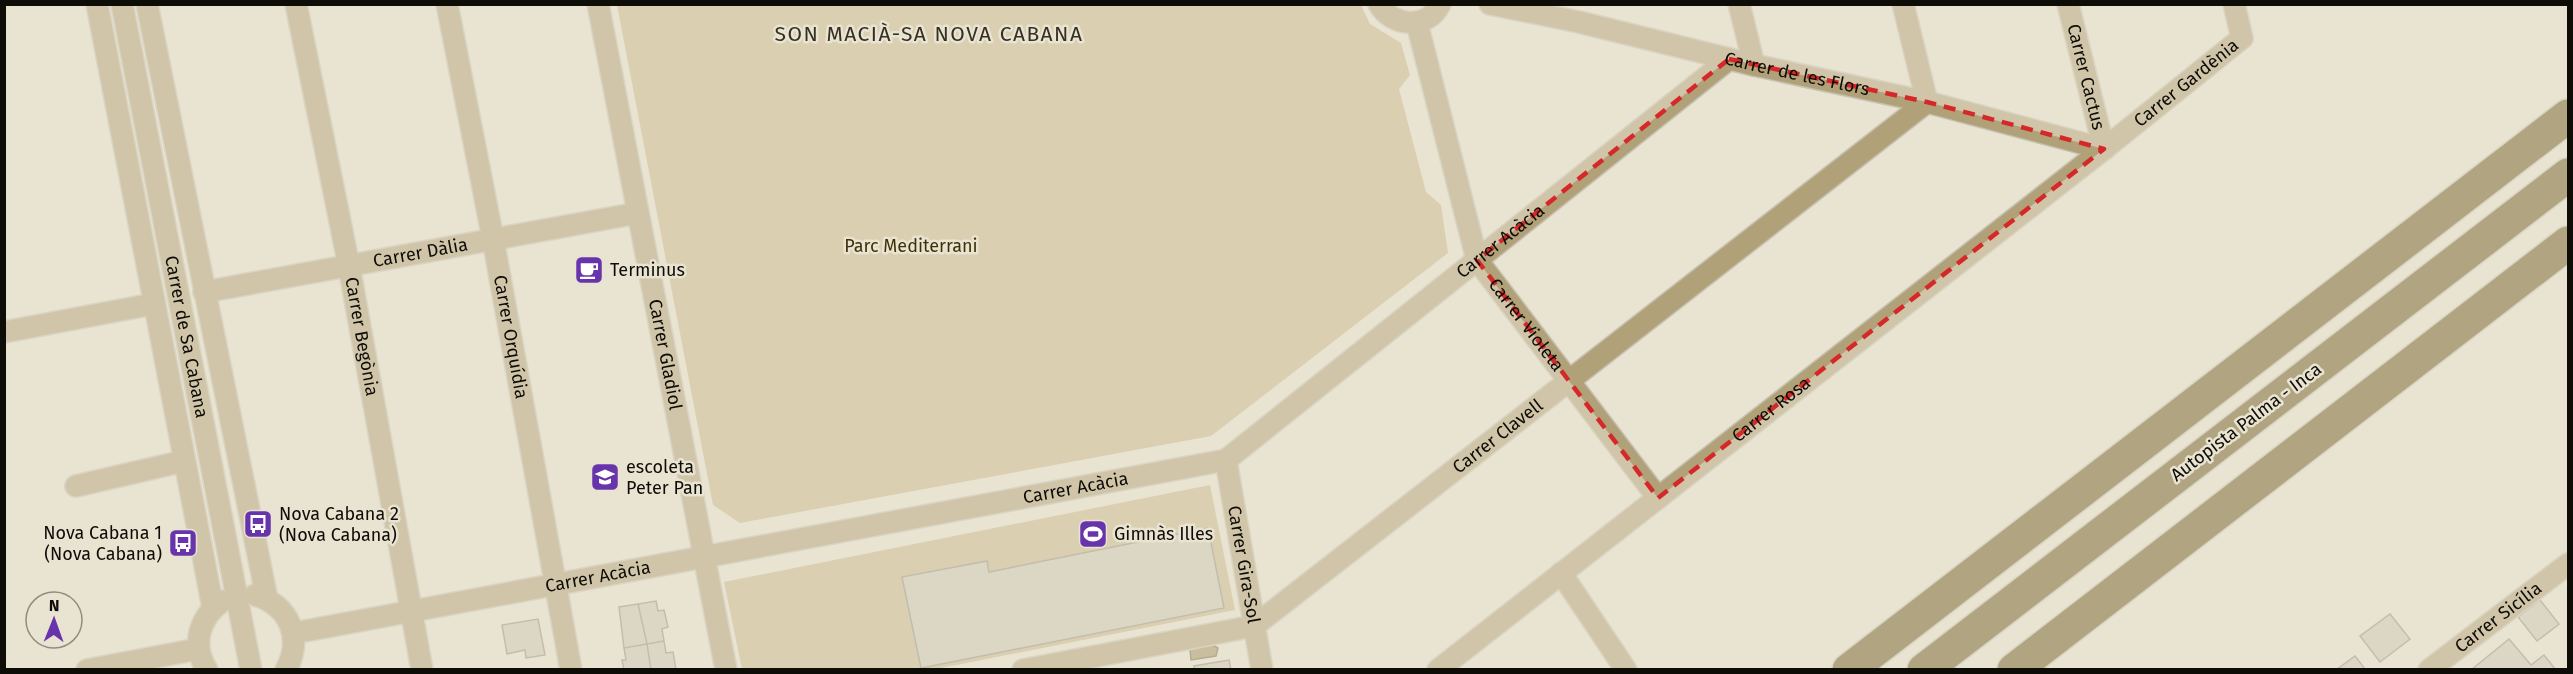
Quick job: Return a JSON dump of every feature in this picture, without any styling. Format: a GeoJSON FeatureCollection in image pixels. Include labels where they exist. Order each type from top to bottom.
{"type":"FeatureCollection","features":[{"type":"Feature","properties":{"kind":"highway"},"geometry":{"type":"LineString","coordinates":[[1849,669],[2568,116]]}},
{"type":"Feature","properties":{"kind":"highway","name":"Autopista Palma - Inca"},"geometry":{"type":"LineString","coordinates":[[1924,669],[2568,175]]}},
{"type":"Feature","properties":{"kind":"highway"},"geometry":{"type":"LineString","coordinates":[[2014,669],[2568,243]]}},
{"type":"Feature","properties":{"kind":"street"},"geometry":{"type":"LineString","coordinates":[[97,4],[213,608]]}},
{"type":"Feature","properties":{"kind":"street","name":"Carrer de Sa Cabana"},"geometry":{"type":"LineString","coordinates":[[122,4],[251,669]]}},
{"type":"Feature","properties":{"kind":"street"},"geometry":{"type":"LineString","coordinates":[[147,4],[267,599]]}},
{"type":"Feature","properties":{"kind":"street","name":"Carrer Begònia"},"geometry":{"type":"LineString","coordinates":[[296,4],[349,266],[422,669]]}},
{"type":"Feature","properties":{"kind":"street","name":"Carrer Orquídia"},"geometry":{"type":"LineString","coordinates":[[447,4],[493,239],[571,669]]}},
{"type":"Feature","properties":{"kind":"street","name":"Carrer Gladiol"},"geometry":{"type":"LineString","coordinates":[[598,4],[726,669]]}},
{"type":"Feature","properties":{"kind":"street"},"geometry":{"type":"LineString","coordinates":[[1379,4],[1389,16],[1400,22],[1417,23],[1428,18],[1440,4]]}},
{"type":"Feature","properties":{"kind":"street","name":"Carrer de les Flors"},"geometry":{"type":"LineString","coordinates":[[1490,4],[1577,13],[1729,59],[1927,102],[2104,149]]}},
{"type":"Feature","properties":{"kind":"street"},"geometry":{"type":"LineString","coordinates":[[1739,4],[1754,65]]}},
{"type":"Feature","properties":{"kind":"street"},"geometry":{"type":"LineString","coordinates":[[1903,4],[1927,102]]}},
{"type":"Feature","properties":{"kind":"street","name":"Carrer Cactus"},"geometry":{"type":"LineString","coordinates":[[2068,4],[2104,149]]}},
{"type":"Feature","properties":{"kind":"street","name":"Carrer Gardènia"},"geometry":{"type":"LineString","coordinates":[[2104,149],[2242,38],[2234,4]]}},
{"type":"Feature","properties":{"kind":"street","name":"Carrer Violeta"},"geometry":{"type":"LineString","coordinates":[[1417,23],[1477,260],[1658,498]]}},
{"type":"Feature","properties":{"kind":"street","name":"Carrer Acàcia"},"geometry":{"type":"LineString","coordinates":[[294,633],[1226,460],[1729,59]]}},
{"type":"Feature","properties":{"kind":"street","name":"Carrer Clavell"},"geometry":{"type":"LineString","coordinates":[[1023,669],[1254,626],[1927,102]]}},
{"type":"Feature","properties":{"kind":"street","name":"Carrer Rosa"},"geometry":{"type":"LineString","coordinates":[[1438,669],[2104,149]]}},
{"type":"Feature","properties":{"kind":"street","name":"Carrer Dàlia"},"geometry":{"type":"LineString","coordinates":[[204,292],[638,213]]}},
{"type":"Feature","properties":{"kind":"street"},"geometry":{"type":"LineString","coordinates":[[4,332],[153,304]]}},
{"type":"Feature","properties":{"kind":"street","name":"Carrer Gira-Sol"},"geometry":{"type":"LineString","coordinates":[[1226,460],[1262,669]]}},
{"type":"Feature","properties":{"kind":"street"},"geometry":{"type":"LineString","coordinates":[[76,486],[184,461]]}},
{"type":"Feature","properties":{"kind":"street","name":"Carrer Sicília"},"geometry":{"type":"LineString","coordinates":[[2428,669],[2568,564]]}},
{"type":"Feature","properties":{"kind":"street"},"geometry":{"type":"LineString","coordinates":[[1561,573],[1626,669]]}},
{"type":"Feature","properties":{"kind":"street"},"geometry":{"type":"LineString","coordinates":[[207,669],[198,649],[203,621],[213,608],[224,600],[237,595],[252,595],[267,599],[279,607],[289,619],[294,633],[295,646],[286,669]]}},
{"type":"Feature","properties":{"kind":"street"},"geometry":{"type":"LineString","coordinates":[[87,669],[198,649]]}},
{"type":"Feature","properties":{"kind":"highlighted area"},"geometry":{"type":"Polygon","coordinates":[[[1729,59],[1927,102],[2104,149],[1658,498],[1477,260],[1729,59]]]}},
{"type":"Feature","properties":{"kind":"green space","name":"Parc Mediterrani"},"geometry":{"type":"Polygon","coordinates":[[[617,5],[1361,5],[1370,24],[1401,43],[1410,75],[1399,89],[1426,192],[1441,205],[1448,253],[1211,436],[740,523],[713,505],[617,5]]]}},
{"type":"Feature","properties":{"kind":"green space","name":"Gimnàs Illes"},"geometry":{"type":"Polygon","coordinates":[[[1210,485],[1235,610],[936,669],[742,669],[724,582],[1210,485]]]}},
{"type":"Feature","properties":{"kind":"shaded area"},"geometry":{"type":"Polygon","coordinates":[[[1213,645],[1218,648],[1216,656],[1191,660],[1190,649],[1213,645]]]}},
{"type":"Feature","properties":{"kind":"building"},"geometry":{"type":"Polygon","coordinates":[[[1208,528],[1224,608],[921,668],[902,577],[987,561],[989,572],[1208,528]]]}},
{"type":"Feature","properties":{"kind":"building"},"geometry":{"type":"Polygon","coordinates":[[[2540,600],[2559,624],[2537,641],[2518,617],[2540,600]]]}},
{"type":"Feature","properties":{"kind":"building"},"geometry":{"type":"Polygon","coordinates":[[[656,601],[658,611],[664,610],[668,627],[662,629],[664,641],[647,644],[638,604],[656,601]]]}},
{"type":"Feature","properties":{"kind":"building"},"geometry":{"type":"Polygon","coordinates":[[[638,604],[647,644],[624,648],[619,607],[638,604]]]}},
{"type":"Feature","properties":{"kind":"building"},"geometry":{"type":"Polygon","coordinates":[[[2390,614],[2410,639],[2380,662],[2360,636],[2390,614]]]}},
{"type":"Feature","properties":{"kind":"building"},"geometry":{"type":"Polygon","coordinates":[[[538,619],[545,655],[526,658],[525,650],[507,654],[502,625],[538,619]]]}},
{"type":"Feature","properties":{"kind":"building"},"geometry":{"type":"Polygon","coordinates":[[[2509,639],[2531,665],[2544,655],[2556,670],[2471,670],[2509,639]]]}},
{"type":"Feature","properties":{"kind":"building"},"geometry":{"type":"Polygon","coordinates":[[[664,641],[666,653],[673,652],[676,670],[651,670],[647,644],[664,641]]]}},
{"type":"Feature","properties":{"kind":"building"},"geometry":{"type":"Polygon","coordinates":[[[647,644],[651,670],[624,670],[622,660],[626,660],[624,648],[647,644]]]}},
{"type":"Feature","properties":{"kind":"building"},"geometry":{"type":"Polygon","coordinates":[[[2355,656],[2365,669],[2336,670],[2355,656]]]}},
{"type":"Feature","properties":{"kind":"building"},"geometry":{"type":"Polygon","coordinates":[[[1229,660],[1231,670],[1194,670],[1194,666],[1229,660]]]}},
{"type":"Feature","properties":{"kind":"place","name":"Terminus"},"geometry":{"type":"Point","coordinates":[589,270]}},
{"type":"Feature","properties":{"kind":"place","name":"escoleta Peter Pan"},"geometry":{"type":"Point","coordinates":[605,477]}},
{"type":"Feature","properties":{"kind":"place","name":"Nova Cabana 2 (Nova Cabana)"},"geometry":{"type":"Point","coordinates":[258,524]}},
{"type":"Feature","properties":{"kind":"place","name":"Gimnàs Illes"},"geometry":{"type":"Point","coordinates":[1093,534]}},
{"type":"Feature","properties":{"kind":"place","name":"Nova Cabana 1 (Nova Cabana)"},"geometry":{"type":"Point","coordinates":[183,543]}},
{"type":"Feature","properties":{"kind":"district","name":"SON MACIÀ-SA NOVA CABANA"},"geometry":{"type":"Point","coordinates":[929,34]}}]}
